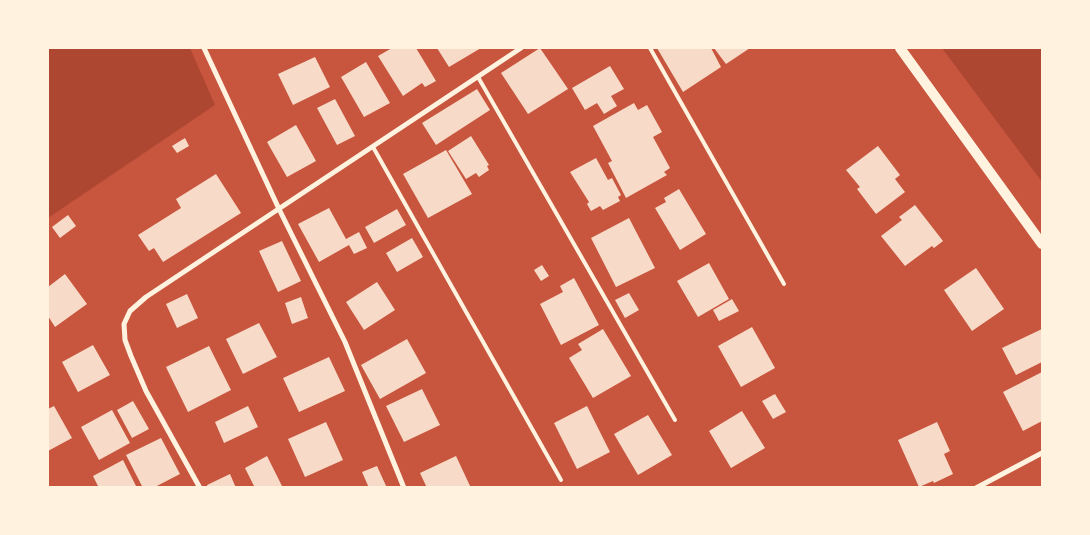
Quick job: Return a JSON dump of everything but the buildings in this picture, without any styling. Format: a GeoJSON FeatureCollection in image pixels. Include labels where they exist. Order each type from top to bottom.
{"type":"FeatureCollection","features":[{"type":"Feature","properties":{"kind":"main road"},"geometry":{"type":"LineString","coordinates":[[900,48],[1042,244]]}},
{"type":"Feature","properties":{"kind":"street"},"geometry":{"type":"LineString","coordinates":[[204,48],[279,209],[345,342],[404,488]]}},
{"type":"Feature","properties":{"kind":"street"},"geometry":{"type":"LineString","coordinates":[[200,488],[146,391],[125,340],[124,324],[130,311],[146,296],[521,48]]}},
{"type":"Feature","properties":{"kind":"street"},"geometry":{"type":"LineString","coordinates":[[976,488],[1042,453]]}},
{"type":"Feature","properties":{"kind":"lane"},"geometry":{"type":"LineString","coordinates":[[650,48],[784,284]]}},
{"type":"Feature","properties":{"kind":"lane"},"geometry":{"type":"LineString","coordinates":[[478,77],[675,420]]}},
{"type":"Feature","properties":{"kind":"lane"},"geometry":{"type":"LineString","coordinates":[[373,147],[403,197],[561,480]]}},
{"type":"Feature","properties":{"kind":"shaded area"},"geometry":{"type":"Polygon","coordinates":[[[48,48],[190,48],[215,105],[48,218],[48,48]]]}},
{"type":"Feature","properties":{"kind":"shaded area"},"geometry":{"type":"Polygon","coordinates":[[[942,48],[1042,48],[1042,182],[942,48]]]}}]}
